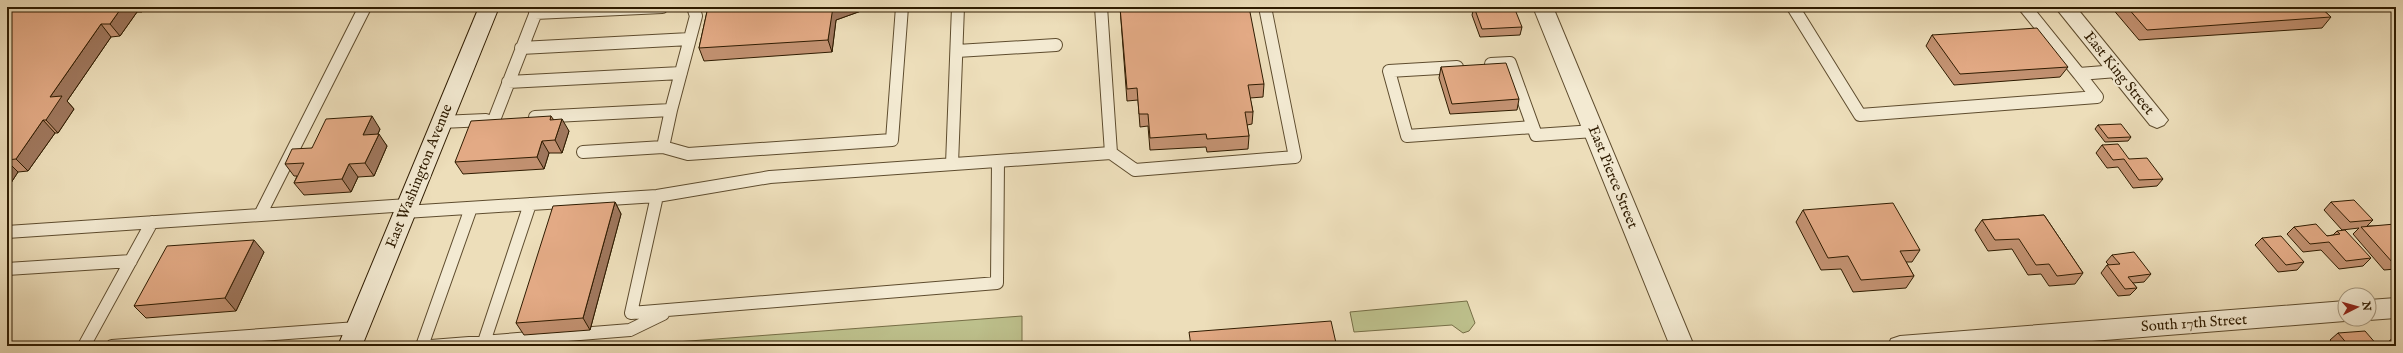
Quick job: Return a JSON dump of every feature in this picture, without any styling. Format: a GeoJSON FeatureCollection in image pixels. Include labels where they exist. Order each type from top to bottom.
{"type":"FeatureCollection","features":[{"type":"Feature","properties":{"kind":"street","name":"East Washington Avenue"},"geometry":{"type":"LineString","coordinates":[[354,337],[489,7]]}},
{"type":"Feature","properties":{"kind":"street","name":"East Pierce Street"},"geometry":{"type":"LineString","coordinates":[[1543,7],[1682,346]]}},
{"type":"Feature","properties":{"kind":"street","name":"East King Street"},"geometry":{"type":"LineString","coordinates":[[2065,7],[2158,120]]}},
{"type":"Feature","properties":{"kind":"street"},"geometry":{"type":"LineString","coordinates":[[2377,309],[2396,308]]}},
{"type":"Feature","properties":{"kind":"street","name":"South 17th Street"},"geometry":{"type":"LineString","coordinates":[[1900,346],[2337,313]]}},
{"type":"Feature","properties":{"kind":"lane"},"geometry":{"type":"LineString","coordinates":[[260,215],[365,7]]}},
{"type":"Feature","properties":{"kind":"lane"},"geometry":{"type":"LineString","coordinates":[[494,120],[536,10],[662,7]]}},
{"type":"Feature","properties":{"kind":"lane"},"geometry":{"type":"LineString","coordinates":[[663,147],[671,110],[696,16],[693,7]]}},
{"type":"Feature","properties":{"kind":"lane"},"geometry":{"type":"LineString","coordinates":[[583,152],[663,147],[688,154],[892,140],[902,7]]}},
{"type":"Feature","properties":{"kind":"lane"},"geometry":{"type":"LineString","coordinates":[[952,164],[958,7]]}},
{"type":"Feature","properties":{"kind":"lane"},"geometry":{"type":"LineString","coordinates":[[1101,7],[1111,153]]}},
{"type":"Feature","properties":{"kind":"lane"},"geometry":{"type":"LineString","coordinates":[[7,232],[260,215],[406,208],[470,208],[657,196],[770,177],[1111,153],[1135,170],[1295,157],[1265,7]]}},
{"type":"Feature","properties":{"kind":"lane"},"geometry":{"type":"LineString","coordinates":[[1793,7],[1860,115],[2097,97],[2025,7]]}},
{"type":"Feature","properties":{"kind":"lane"},"geometry":{"type":"LineString","coordinates":[[521,48],[690,39]]}},
{"type":"Feature","properties":{"kind":"lane"},"geometry":{"type":"LineString","coordinates":[[957,51],[1056,45]]}},
{"type":"Feature","properties":{"kind":"lane"},"geometry":{"type":"LineString","coordinates":[[1533,127],[1407,136],[1389,71],[1510,63],[1536,135],[1594,131]]}},
{"type":"Feature","properties":{"kind":"lane"},"geometry":{"type":"LineString","coordinates":[[2079,74],[2118,71]]}},
{"type":"Feature","properties":{"kind":"lane"},"geometry":{"type":"LineString","coordinates":[[508,82],[681,73]]}},
{"type":"Feature","properties":{"kind":"lane"},"geometry":{"type":"LineString","coordinates":[[525,118],[671,110]]}},
{"type":"Feature","properties":{"kind":"lane"},"geometry":{"type":"LineString","coordinates":[[442,122],[509,119]]}},
{"type":"Feature","properties":{"kind":"lane"},"geometry":{"type":"LineString","coordinates":[[657,196],[631,313],[997,283],[998,161]]}},
{"type":"Feature","properties":{"kind":"lane"},"geometry":{"type":"LineString","coordinates":[[484,342],[530,204]]}},
{"type":"Feature","properties":{"kind":"lane"},"geometry":{"type":"LineString","coordinates":[[422,346],[470,208]]}},
{"type":"Feature","properties":{"kind":"lane"},"geometry":{"type":"LineString","coordinates":[[84,346],[152,222]]}},
{"type":"Feature","properties":{"kind":"lane"},"geometry":{"type":"LineString","coordinates":[[7,270],[131,261]]}},
{"type":"Feature","properties":{"kind":"lane"},"geometry":{"type":"LineString","coordinates":[[431,346],[630,330],[671,310]]}},
{"type":"Feature","properties":{"kind":"lane"},"geometry":{"type":"LineString","coordinates":[[112,346],[354,337]]}},
{"type":"Feature","properties":{"kind":"green space"},"geometry":{"type":"Polygon","coordinates":[[[1467,301],[1475,323],[1469,331],[1463,333],[1452,325],[1354,332],[1350,312],[1467,301]]]}},
{"type":"Feature","properties":{"kind":"green space"},"geometry":{"type":"Polygon","coordinates":[[[1022,316],[1022,346],[623,346],[1022,316]]]}},
{"type":"Feature","properties":{"kind":"building"},"geometry":{"type":"Polygon","coordinates":[[[7,7],[122,7],[110,24],[101,24],[50,97],[62,96],[46,120],[43,120],[16,159],[7,160],[7,7]]]}},
{"type":"Feature","properties":{"kind":"building"},"geometry":{"type":"Polygon","coordinates":[[[708,7],[833,7],[828,40],[699,48],[708,7]]]}},
{"type":"Feature","properties":{"kind":"building"},"geometry":{"type":"Polygon","coordinates":[[[1120,7],[1249,7],[1264,84],[1248,85],[1253,112],[1245,112],[1249,136],[1207,139],[1206,134],[1150,138],[1148,114],[1139,114],[1137,88],[1127,89],[1120,7]]]}},
{"type":"Feature","properties":{"kind":"building"},"geometry":{"type":"Polygon","coordinates":[[[1474,7],[1514,7],[1522,27],[1482,29],[1474,7]]]}},
{"type":"Feature","properties":{"kind":"building"},"geometry":{"type":"Polygon","coordinates":[[[2127,7],[2320,7],[2331,17],[2147,30],[2127,7]]]}},
{"type":"Feature","properties":{"kind":"building"},"geometry":{"type":"Polygon","coordinates":[[[2037,28],[2068,67],[1960,74],[1932,35],[2037,28]]]}},
{"type":"Feature","properties":{"kind":"building"},"geometry":{"type":"Polygon","coordinates":[[[1506,63],[1519,99],[1452,104],[1441,67],[1506,63]]]}},
{"type":"Feature","properties":{"kind":"building"},"geometry":{"type":"Polygon","coordinates":[[[372,116],[363,135],[379,134],[365,163],[349,164],[342,179],[294,183],[304,163],[285,164],[292,149],[312,148],[326,119],[372,116]]]}},
{"type":"Feature","properties":{"kind":"building"},"geometry":{"type":"Polygon","coordinates":[[[551,116],[550,120],[562,119],[555,140],[542,141],[537,157],[455,162],[471,121],[551,116]]]}},
{"type":"Feature","properties":{"kind":"building"},"geometry":{"type":"Polygon","coordinates":[[[2121,124],[2131,137],[2108,138],[2098,125],[2121,124]]]}},
{"type":"Feature","properties":{"kind":"building"},"geometry":{"type":"Polygon","coordinates":[[[2118,144],[2129,159],[2147,158],[2163,179],[2139,180],[2124,159],[2113,160],[2102,145],[2118,144]]]}},
{"type":"Feature","properties":{"kind":"building"},"geometry":{"type":"Polygon","coordinates":[[[2354,200],[2373,220],[2350,222],[2331,202],[2354,200]]]}},
{"type":"Feature","properties":{"kind":"building"},"geometry":{"type":"Polygon","coordinates":[[[615,202],[583,318],[516,323],[553,206],[615,202]]]}},
{"type":"Feature","properties":{"kind":"building"},"geometry":{"type":"Polygon","coordinates":[[[1893,203],[1920,250],[1900,251],[1914,276],[1861,280],[1848,256],[1828,258],[1803,210],[1893,203]]]}},
{"type":"Feature","properties":{"kind":"building"},"geometry":{"type":"Polygon","coordinates":[[[2044,215],[2083,273],[2057,276],[2049,264],[2036,265],[2019,239],[1995,240],[1982,220],[2044,215]]]}},
{"type":"Feature","properties":{"kind":"building"},"geometry":{"type":"Polygon","coordinates":[[[2316,224],[2327,236],[2340,234],[2337,231],[2345,230],[2371,258],[2346,261],[2329,242],[2310,244],[2294,227],[2316,224]]]}},
{"type":"Feature","properties":{"kind":"building"},"geometry":{"type":"Polygon","coordinates":[[[2395,224],[2396,262],[2393,263],[2361,227],[2395,224]]]}},
{"type":"Feature","properties":{"kind":"building"},"geometry":{"type":"Polygon","coordinates":[[[2281,236],[2304,262],[2286,265],[2262,238],[2281,236]]]}},
{"type":"Feature","properties":{"kind":"building"},"geometry":{"type":"Polygon","coordinates":[[[254,240],[225,298],[134,306],[167,246],[254,240]]]}},
{"type":"Feature","properties":{"kind":"building"},"geometry":{"type":"Polygon","coordinates":[[[2134,252],[2151,274],[2128,277],[2137,288],[2125,289],[2107,265],[2120,264],[2112,255],[2134,252]]]}},
{"type":"Feature","properties":{"kind":"building"},"geometry":{"type":"Polygon","coordinates":[[[1331,321],[1336,343],[1332,346],[1191,346],[1189,332],[1331,321]]]}},
{"type":"Feature","properties":{"kind":"building"},"geometry":{"type":"Polygon","coordinates":[[[2365,331],[2378,346],[2349,346],[2338,333],[2365,331]]]}},
{"type":"Feature","properties":{"kind":"building"},"geometry":{"type":"Polygon","coordinates":[[[2245,342],[2248,346],[2230,346],[2228,343],[2245,342]]]}}]}
